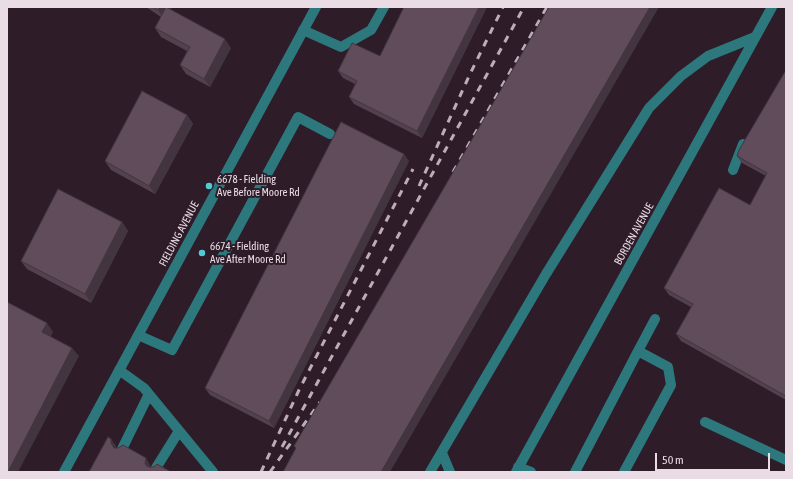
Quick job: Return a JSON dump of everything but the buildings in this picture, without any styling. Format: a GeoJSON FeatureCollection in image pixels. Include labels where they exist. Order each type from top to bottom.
{"type":"FeatureCollection","features":[{"type":"Feature","properties":{"kind":"street","name":"FIELDING AVENUE"},"geometry":{"type":"LineString","coordinates":[[64,472],[316,7]]}},
{"type":"Feature","properties":{"kind":"street"},"geometry":{"type":"LineString","coordinates":[[303,30],[341,47],[371,30],[384,7]]}},
{"type":"Feature","properties":{"kind":"street","name":"BORDEN AVENUE"},"geometry":{"type":"LineString","coordinates":[[517,470],[772,7]]}},
{"type":"Feature","properties":{"kind":"street"},"geometry":{"type":"LineString","coordinates":[[430,472],[546,274],[649,108],[681,76],[708,56],[755,37]]}},
{"type":"Feature","properties":{"kind":"street"},"geometry":{"type":"LineString","coordinates":[[138,335],[172,350],[298,117],[330,134]]}},
{"type":"Feature","properties":{"kind":"street"},"geometry":{"type":"LineString","coordinates":[[733,170],[739,151],[747,138]]}},
{"type":"Feature","properties":{"kind":"street"},"geometry":{"type":"LineString","coordinates":[[575,472],[655,319]]}},
{"type":"Feature","properties":{"kind":"street"},"geometry":{"type":"LineString","coordinates":[[624,472],[671,385],[668,367],[638,351]]}},
{"type":"Feature","properties":{"kind":"street"},"geometry":{"type":"LineString","coordinates":[[119,370],[144,388],[212,472]]}},
{"type":"Feature","properties":{"kind":"street"},"geometry":{"type":"LineString","coordinates":[[122,449],[149,394]]}},
{"type":"Feature","properties":{"kind":"street"},"geometry":{"type":"LineString","coordinates":[[705,422],[786,460]]}},
{"type":"Feature","properties":{"kind":"street"},"geometry":{"type":"LineString","coordinates":[[156,468],[179,431]]}},
{"type":"Feature","properties":{"kind":"street"},"geometry":{"type":"LineString","coordinates":[[442,453],[450,472]]}},
{"type":"Feature","properties":{"kind":"street"},"geometry":{"type":"LineString","coordinates":[[517,470],[531,472]]}},
{"type":"Feature","properties":{"kind":"railway"},"geometry":{"type":"LineString","coordinates":[[419,186],[470,74],[503,7]]}},
{"type":"Feature","properties":{"kind":"railway"},"geometry":{"type":"LineString","coordinates":[[282,447],[524,7]]}},
{"type":"Feature","properties":{"kind":"railway"},"geometry":{"type":"LineString","coordinates":[[453,172],[547,7]]}},
{"type":"Feature","properties":{"kind":"railway"},"geometry":{"type":"LineString","coordinates":[[261,472],[299,390],[413,169]]}},
{"type":"Feature","properties":{"kind":"railway"},"geometry":{"type":"LineString","coordinates":[[270,472],[320,402]]}},
{"type":"Feature","properties":{"kind":"place","name":"6678 - Fielding Ave Before Moore Rd"},"geometry":{"type":"Point","coordinates":[209,186]}},
{"type":"Feature","properties":{"kind":"place","name":"6674 - Fielding Ave After Moore Rd"},"geometry":{"type":"Point","coordinates":[202,253]}}]}
